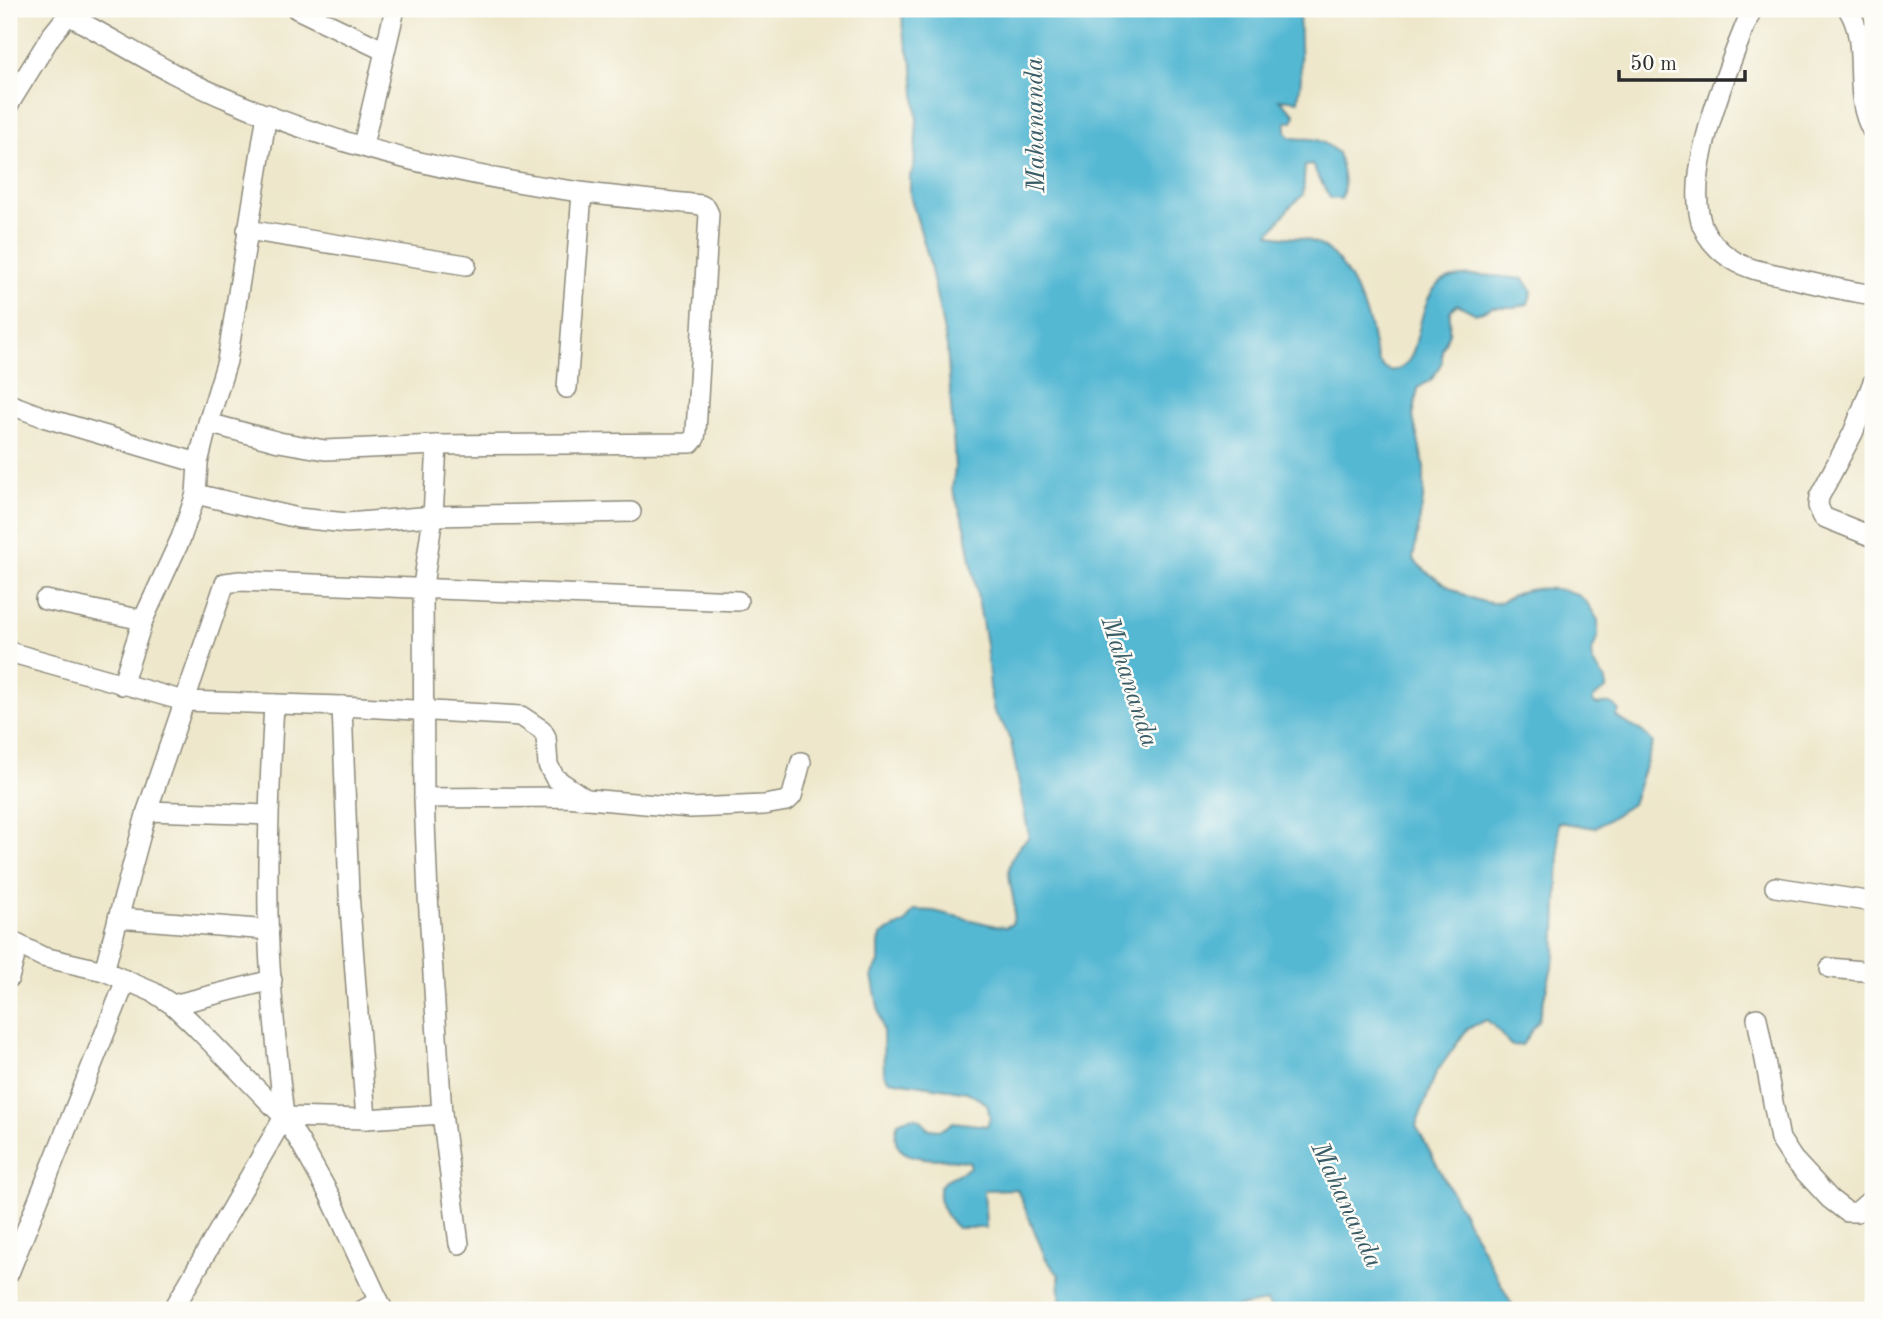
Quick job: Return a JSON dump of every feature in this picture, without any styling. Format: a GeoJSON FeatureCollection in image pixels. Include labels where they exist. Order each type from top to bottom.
{"type":"FeatureCollection","features":[{"type":"Feature","properties":{"kind":"street"},"geometry":{"type":"LineString","coordinates":[[297,9],[385,51]]}},
{"type":"Feature","properties":{"kind":"street"},"geometry":{"type":"LineString","coordinates":[[363,145],[395,9]]}},
{"type":"Feature","properties":{"kind":"street"},"geometry":{"type":"LineString","coordinates":[[1752,9],[1718,92],[1703,156],[1699,192],[1702,225],[1711,243],[1734,261],[1752,269],[1834,289],[1873,295]]}},
{"type":"Feature","properties":{"kind":"street"},"geometry":{"type":"LineString","coordinates":[[1847,9],[1855,21],[1860,84],[1865,111],[1873,132]]}},
{"type":"Feature","properties":{"kind":"street"},"geometry":{"type":"LineString","coordinates":[[9,104],[51,36],[70,12],[201,87],[267,114],[363,145],[434,165],[512,181],[582,193],[701,205],[709,214],[695,438],[691,443],[436,445],[325,450],[279,442],[208,423]]}},
{"type":"Feature","properties":{"kind":"street"},"geometry":{"type":"LineString","coordinates":[[122,685],[143,620],[181,538],[195,494],[198,463],[227,361],[267,114]]}},
{"type":"Feature","properties":{"kind":"street"},"geometry":{"type":"LineString","coordinates":[[567,388],[582,193]]}},
{"type":"Feature","properties":{"kind":"street"},"geometry":{"type":"LineString","coordinates":[[247,230],[466,265]]}},
{"type":"Feature","properties":{"kind":"street"},"geometry":{"type":"LineString","coordinates":[[1873,382],[1853,433],[1819,497],[1818,506],[1824,517],[1873,537]]}},
{"type":"Feature","properties":{"kind":"street"},"geometry":{"type":"LineString","coordinates":[[9,404],[46,418],[198,463]]}},
{"type":"Feature","properties":{"kind":"street"},"geometry":{"type":"LineString","coordinates":[[436,445],[433,516],[424,586],[424,798],[442,1114],[459,1244]]}},
{"type":"Feature","properties":{"kind":"street"},"geometry":{"type":"LineString","coordinates":[[195,494],[325,522],[364,523],[433,516],[631,512]]}},
{"type":"Feature","properties":{"kind":"street"},"geometry":{"type":"LineString","coordinates":[[104,971],[147,811],[225,583],[240,580],[424,586],[738,601]]}},
{"type":"Feature","properties":{"kind":"street"},"geometry":{"type":"LineString","coordinates":[[45,600],[143,620]]}},
{"type":"Feature","properties":{"kind":"street"},"geometry":{"type":"LineString","coordinates":[[9,652],[184,701],[513,715],[530,720],[542,730],[546,737],[548,765],[552,774],[586,799]]}},
{"type":"Feature","properties":{"kind":"street"},"geometry":{"type":"LineString","coordinates":[[173,1310],[284,1117],[269,930],[268,815],[274,704]]}},
{"type":"Feature","properties":{"kind":"street"},"geometry":{"type":"LineString","coordinates":[[342,706],[349,894],[366,1119]]}},
{"type":"Feature","properties":{"kind":"street"},"geometry":{"type":"LineString","coordinates":[[424,798],[516,796],[691,808],[764,806],[787,801],[792,796],[802,762]]}},
{"type":"Feature","properties":{"kind":"street"},"geometry":{"type":"LineString","coordinates":[[147,811],[268,815]]}},
{"type":"Feature","properties":{"kind":"street"},"geometry":{"type":"LineString","coordinates":[[1775,887],[1873,902]]}},
{"type":"Feature","properties":{"kind":"street"},"geometry":{"type":"LineString","coordinates":[[118,918],[269,930]]}},
{"type":"Feature","properties":{"kind":"street"},"geometry":{"type":"LineString","coordinates":[[9,978],[14,943],[43,957],[104,971],[153,992],[173,1005],[284,1117],[330,1196],[375,1307]]}},
{"type":"Feature","properties":{"kind":"street"},"geometry":{"type":"LineString","coordinates":[[1830,968],[1873,972]]}},
{"type":"Feature","properties":{"kind":"street"},"geometry":{"type":"LineString","coordinates":[[9,1273],[126,980]]}},
{"type":"Feature","properties":{"kind":"street"},"geometry":{"type":"LineString","coordinates":[[173,1005],[272,980]]}},
{"type":"Feature","properties":{"kind":"street"},"geometry":{"type":"LineString","coordinates":[[1757,1018],[1777,1130],[1786,1149],[1830,1199],[1847,1212],[1857,1212],[1873,1198]]}},
{"type":"Feature","properties":{"kind":"street"},"geometry":{"type":"LineString","coordinates":[[284,1117],[366,1119],[442,1114]]}},
{"type":"Feature","properties":{"kind":"water","name":"Mahananda"},"geometry":{"type":"Polygon","coordinates":[[[902,9],[1299,9],[1301,78],[1298,101],[1279,99],[1295,114],[1293,121],[1286,122],[1286,131],[1289,137],[1319,141],[1338,153],[1344,188],[1341,199],[1330,198],[1312,165],[1305,166],[1303,195],[1269,234],[1310,241],[1319,244],[1333,255],[1349,277],[1365,310],[1377,357],[1382,366],[1389,370],[1405,365],[1412,355],[1429,296],[1438,285],[1450,278],[1477,275],[1524,279],[1532,291],[1528,304],[1492,307],[1476,314],[1457,304],[1450,311],[1449,333],[1442,350],[1442,362],[1432,379],[1418,388],[1413,417],[1424,466],[1424,494],[1413,559],[1450,587],[1483,602],[1496,603],[1518,593],[1544,589],[1564,590],[1580,597],[1598,620],[1598,636],[1591,654],[1593,663],[1606,680],[1606,689],[1593,698],[1593,702],[1597,705],[1615,706],[1619,711],[1616,716],[1644,733],[1653,743],[1632,804],[1595,828],[1558,822],[1555,956],[1538,1021],[1522,1045],[1512,1046],[1486,1020],[1468,1028],[1436,1073],[1416,1126],[1515,1310],[1272,1310],[1267,1302],[1220,1310],[1061,1310],[1059,1275],[1046,1259],[1017,1189],[984,1190],[986,1228],[957,1228],[942,1206],[940,1187],[970,1167],[970,1162],[918,1157],[907,1154],[899,1147],[895,1137],[898,1122],[907,1118],[918,1118],[927,1128],[938,1130],[953,1122],[987,1126],[990,1117],[987,1104],[967,1092],[889,1080],[884,1074],[883,1032],[872,976],[879,962],[882,934],[905,923],[914,910],[934,911],[996,926],[1006,927],[1012,924],[1014,902],[1009,872],[1011,861],[1028,838],[1011,742],[994,712],[986,644],[965,526],[952,488],[955,469],[947,347],[929,260],[910,195],[917,120],[913,67],[903,32],[902,9]]]}}]}
